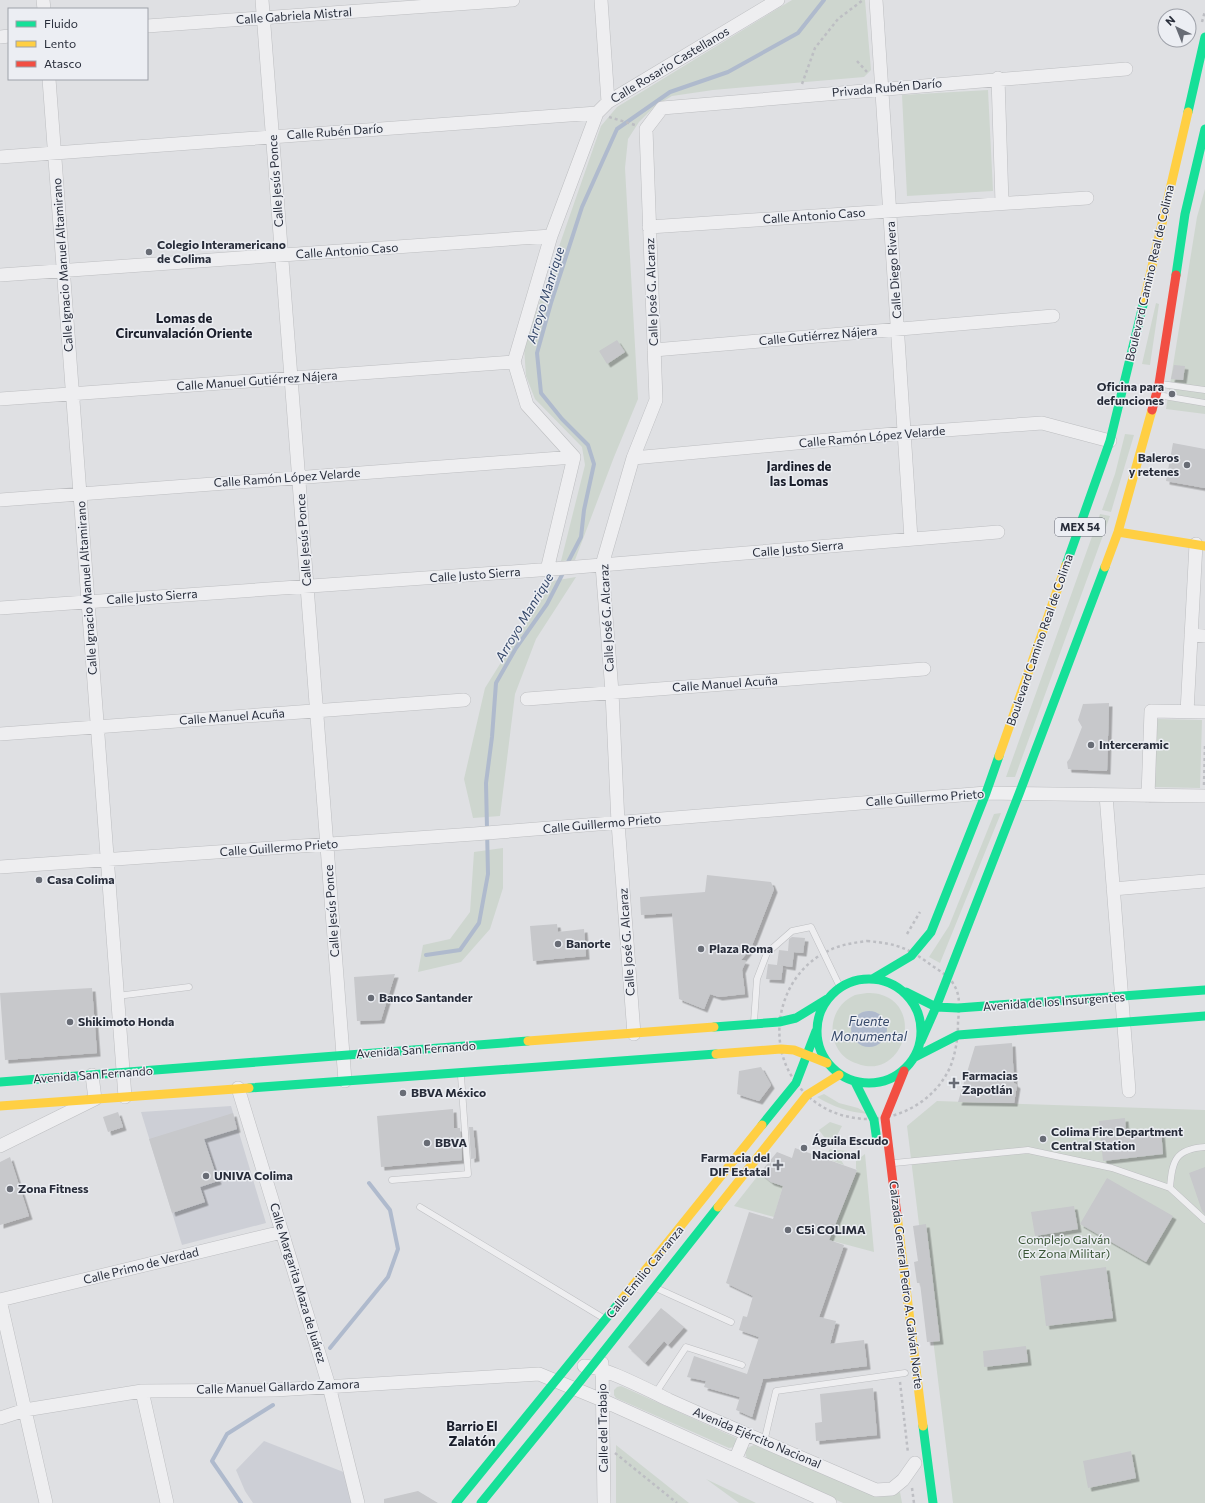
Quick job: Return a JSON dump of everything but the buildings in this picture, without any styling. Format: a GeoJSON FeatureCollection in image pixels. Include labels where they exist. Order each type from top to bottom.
{"type":"FeatureCollection","features":[{"type":"Feature","properties":{"kind":"main road","name":"Boulevard Camino Real de Colima"},"geometry":{"type":"LineString","coordinates":[[874,978],[911,956],[931,932],[986,793],[1110,441],[1128,371],[1205,37]]}},
{"type":"Feature","properties":{"kind":"main road","name":"Boulevard Camino Real de Colima"},"geometry":{"type":"LineString","coordinates":[[921,1041],[936,1007],[1019,794],[1118,532],[1145,421],[1156,395],[1157,380],[1185,214],[1205,129]]}},
{"type":"Feature","properties":{"kind":"main road"},"geometry":{"type":"LineString","coordinates":[[1128,371],[1135,380]]}},
{"type":"Feature","properties":{"kind":"main road"},"geometry":{"type":"LineString","coordinates":[[1117,412],[1124,410],[1129,411]]}},
{"type":"Feature","properties":{"kind":"main road"},"geometry":{"type":"LineString","coordinates":[[1118,532],[1200,545]]}},
{"type":"Feature","properties":{"kind":"main road"},"geometry":{"type":"LineString","coordinates":[[874,978],[891,983],[906,992],[916,1006],[922,1023],[921,1041],[915,1057],[904,1071],[889,1080],[872,1084],[855,1082],[839,1075],[827,1063],[819,1048],[816,1031],[819,1014],[827,999],[840,987],[856,980],[874,978]]}},
{"type":"Feature","properties":{"kind":"main road","name":"Avenida de los Insurgentes"},"geometry":{"type":"LineString","coordinates":[[906,992],[936,1007],[958,1008],[1205,990]]}},
{"type":"Feature","properties":{"kind":"main road","name":"Avenida San Fernando"},"geometry":{"type":"LineString","coordinates":[[0,1082],[343,1056],[543,1044],[634,1034],[779,1022],[796,1018],[827,999]]}},
{"type":"Feature","properties":{"kind":"main road","name":"Avenida de los Insurgentes"},"geometry":{"type":"LineString","coordinates":[[915,1057],[958,1035],[1205,1016]]}},
{"type":"Feature","properties":{"kind":"main road","name":"Calle Emilio Carranza"},"geometry":{"type":"LineString","coordinates":[[456,1503],[557,1381],[796,1083],[816,1031]]}},
{"type":"Feature","properties":{"kind":"main road","name":"Avenida San Fernando"},"geometry":{"type":"LineString","coordinates":[[0,1106],[460,1072],[545,1063],[780,1049],[794,1050],[827,1063]]}},
{"type":"Feature","properties":{"kind":"main road","name":"Calzada General Pedro A. Galván Norte"},"geometry":{"type":"LineString","coordinates":[[904,1071],[885,1118],[933,1503]]}},
{"type":"Feature","properties":{"kind":"main road","name":"Calle Emilio Carranza"},"geometry":{"type":"LineString","coordinates":[[601,1354],[807,1096],[839,1075]]}},
{"type":"Feature","properties":{"kind":"main road"},"geometry":{"type":"LineString","coordinates":[[855,1082],[874,1120],[878,1148]]}},
{"type":"Feature","properties":{"kind":"main road"},"geometry":{"type":"LineString","coordinates":[[481,1503],[574,1389],[597,1368]]}},
{"type":"Feature","properties":{"kind":"main road"},"geometry":{"type":"LineString","coordinates":[[914,1478],[915,1459]]}},
{"type":"Feature","properties":{"kind":"street","name":"Calle Jesús Ponce"},"geometry":{"type":"LineString","coordinates":[[262,0],[345,1081]]}},
{"type":"Feature","properties":{"kind":"street","name":"Calle Gabriela Mistral"},"geometry":{"type":"LineString","coordinates":[[148,26],[513,0]]}},
{"type":"Feature","properties":{"kind":"street"},"geometry":{"type":"LineString","coordinates":[[601,0],[608,102]]}},
{"type":"Feature","properties":{"kind":"street","name":"Calle Rosario Castellanos"},"geometry":{"type":"LineString","coordinates":[[514,362],[551,236],[597,113],[608,102],[778,0]]}},
{"type":"Feature","properties":{"kind":"street","name":"Calle Diego Rivera"},"geometry":{"type":"LineString","coordinates":[[876,0],[911,539]]}},
{"type":"Feature","properties":{"kind":"street","name":"Privada Rubén Darío"},"geometry":{"type":"LineString","coordinates":[[654,118],[662,108],[998,78],[1126,69]]}},
{"type":"Feature","properties":{"kind":"street"},"geometry":{"type":"LineString","coordinates":[[998,78],[1002,203]]}},
{"type":"Feature","properties":{"kind":"street","name":"Calle Ignacio Manuel Altamirano"},"geometry":{"type":"LineString","coordinates":[[49,80],[125,1097]]}},
{"type":"Feature","properties":{"kind":"street","name":"Calle Rubén Darío"},"geometry":{"type":"LineString","coordinates":[[0,157],[597,113]]}},
{"type":"Feature","properties":{"kind":"street","name":"Calle José G. Alcaraz"},"geometry":{"type":"LineString","coordinates":[[634,1034],[618,823],[612,692],[602,566],[633,458],[656,400],[646,129],[654,118]]}},
{"type":"Feature","properties":{"kind":"street","name":"Calle Antonio Caso"},"geometry":{"type":"LineString","coordinates":[[649,227],[1087,198]]}},
{"type":"Feature","properties":{"kind":"street","name":"Calle Antonio Caso"},"geometry":{"type":"LineString","coordinates":[[0,275],[551,236]]}},
{"type":"Feature","properties":{"kind":"street","name":"Calle Gutiérrez Nájera"},"geometry":{"type":"LineString","coordinates":[[654,350],[1053,316]]}},
{"type":"Feature","properties":{"kind":"street"},"geometry":{"type":"LineString","coordinates":[[514,362],[527,406],[574,457],[550,570]]}},
{"type":"Feature","properties":{"kind":"street","name":"Calle Manuel Gutiérrez Nájera"},"geometry":{"type":"LineString","coordinates":[[0,399],[514,362]]}},
{"type":"Feature","properties":{"kind":"street","name":"Calle Ramón López Velarde"},"geometry":{"type":"LineString","coordinates":[[633,458],[904,433],[1042,423],[1110,441]]}},
{"type":"Feature","properties":{"kind":"street","name":"Calle Ramón López Velarde"},"geometry":{"type":"LineString","coordinates":[[0,500],[574,457]]}},
{"type":"Feature","properties":{"kind":"street","name":"Calle Justo Sierra"},"geometry":{"type":"LineString","coordinates":[[0,608],[550,570],[998,532]]}},
{"type":"Feature","properties":{"kind":"street"},"geometry":{"type":"LineString","coordinates":[[1187,712],[1191,635],[1200,545]]}},
{"type":"Feature","properties":{"kind":"street"},"geometry":{"type":"LineString","coordinates":[[1191,635],[1205,636]]}},
{"type":"Feature","properties":{"kind":"street","name":"Calle Manuel Acuña"},"geometry":{"type":"LineString","coordinates":[[527,699],[924,669]]}},
{"type":"Feature","properties":{"kind":"street","name":"Calle Manuel Acuña"},"geometry":{"type":"LineString","coordinates":[[0,734],[317,712],[464,700]]}},
{"type":"Feature","properties":{"kind":"street"},"geometry":{"type":"LineString","coordinates":[[1148,796],[1151,711],[1205,712]]}},
{"type":"Feature","properties":{"kind":"street","name":"Calle Guillermo Prieto"},"geometry":{"type":"LineString","coordinates":[[0,867],[474,834],[986,793],[1204,796]]}},
{"type":"Feature","properties":{"kind":"street"},"geometry":{"type":"LineString","coordinates":[[1106,795],[1129,1091]]}},
{"type":"Feature","properties":{"kind":"street"},"geometry":{"type":"LineString","coordinates":[[1113,889],[1205,881]]}},
{"type":"Feature","properties":{"kind":"street"},"geometry":{"type":"LineString","coordinates":[[0,1146],[95,1099],[92,1075]]}},
{"type":"Feature","properties":{"kind":"street","name":"Calle Margarita Maza de Juárez"},"geometry":{"type":"LineString","coordinates":[[238,1088],[329,1386],[358,1503]]}},
{"type":"Feature","properties":{"kind":"street","name":"Calle Primo de Verdad"},"geometry":{"type":"LineString","coordinates":[[0,1300],[282,1232]]}},
{"type":"Feature","properties":{"kind":"street"},"geometry":{"type":"LineString","coordinates":[[0,1300],[46,1503]]}},
{"type":"Feature","properties":{"kind":"street","name":"Calle del Trabajo"},"geometry":{"type":"LineString","coordinates":[[601,1354],[597,1368],[602,1400],[604,1503]]}},
{"type":"Feature","properties":{"kind":"street"},"geometry":{"type":"LineString","coordinates":[[569,1366],[597,1368]]}},
{"type":"Feature","properties":{"kind":"street","name":"Avenida Ejército Nacional"},"geometry":{"type":"LineString","coordinates":[[597,1368],[876,1490],[892,1489],[903,1480],[915,1459]]}},
{"type":"Feature","properties":{"kind":"street","name":"Calle Manuel Gallardo Zamora"},"geometry":{"type":"LineString","coordinates":[[0,1418],[25,1410],[142,1391],[276,1390],[539,1374],[574,1389]]}},
{"type":"Feature","properties":{"kind":"street"},"geometry":{"type":"LineString","coordinates":[[574,1389],[602,1400],[830,1503]]}},
{"type":"Feature","properties":{"kind":"street"},"geometry":{"type":"LineString","coordinates":[[142,1391],[168,1503]]}},
{"type":"Feature","properties":{"kind":"street"},"geometry":{"type":"LineString","coordinates":[[735,1460],[746,1434]]}},
{"type":"Feature","properties":{"kind":"lane"},"geometry":{"type":"LineString","coordinates":[[1157,380],[1205,390]]}},
{"type":"Feature","properties":{"kind":"lane"},"geometry":{"type":"LineString","coordinates":[[1156,395],[1205,403]]}},
{"type":"Feature","properties":{"kind":"lane"},"geometry":{"type":"LineString","coordinates":[[754,1024],[757,980],[767,953],[792,931],[811,927],[840,987]]}},
{"type":"Feature","properties":{"kind":"lane"},"geometry":{"type":"LineString","coordinates":[[118,996],[189,987]]}},
{"type":"Feature","properties":{"kind":"lane"},"geometry":{"type":"LineString","coordinates":[[392,1180],[468,1174],[460,1072]]}},
{"type":"Feature","properties":{"kind":"lane"},"geometry":{"type":"LineString","coordinates":[[1170,1188],[1172,1168],[1179,1155],[1194,1148],[1205,1147]]}},
{"type":"Feature","properties":{"kind":"lane"},"geometry":{"type":"LineString","coordinates":[[890,1164],[1028,1150],[1112,1168],[1170,1188],[1205,1219]]}},
{"type":"Feature","properties":{"kind":"lane"},"geometry":{"type":"LineString","coordinates":[[420,1207],[606,1320]]}},
{"type":"Feature","properties":{"kind":"lane"},"geometry":{"type":"LineString","coordinates":[[655,1287],[731,1322]]}},
{"type":"Feature","properties":{"kind":"lane"},"geometry":{"type":"LineString","coordinates":[[655,1394],[686,1347],[742,1365]]}},
{"type":"Feature","properties":{"kind":"lane"},"geometry":{"type":"LineString","coordinates":[[764,1442],[776,1391],[905,1373]]}},
{"type":"Feature","properties":{"kind":"path"},"geometry":{"type":"LineString","coordinates":[[798,96],[815,48],[838,19],[864,0]]}},
{"type":"Feature","properties":{"kind":"path"},"geometry":{"type":"LineString","coordinates":[[616,119],[635,126]]}},
{"type":"Feature","properties":{"kind":"path"},"geometry":{"type":"LineString","coordinates":[[1204,796],[1205,745]]}},
{"type":"Feature","properties":{"kind":"path"},"geometry":{"type":"LineString","coordinates":[[867,941],[889,943],[914,953],[953,983],[959,996],[958,1035],[951,1065],[939,1086],[921,1102],[900,1114],[874,1120],[842,1116],[826,1109],[807,1096],[796,1083],[787,1068],[780,1049],[779,1022],[783,1004],[797,977],[809,964],[823,953],[844,944],[867,941]]}},
{"type":"Feature","properties":{"kind":"path"},"geometry":{"type":"LineString","coordinates":[[613,1451],[677,1503]]}},
{"type":"Feature","properties":{"kind":"path"},"geometry":{"type":"LineString","coordinates":[[914,1478],[914,1503]]}},
{"type":"Feature","properties":{"kind":"shaded area","name":"UNIVA Colima"},"geometry":{"type":"Polygon","coordinates":[[[231,1106],[266,1223],[182,1245],[141,1112],[231,1106]]]}},
{"type":"Feature","properties":{"kind":"shaded area"},"geometry":{"type":"Polygon","coordinates":[[[264,1441],[346,1473],[353,1503],[253,1503],[245,1491],[236,1470],[264,1441]]]}},
{"type":"Feature","properties":{"kind":"green space"},"geometry":{"type":"Polygon","coordinates":[[[792,0],[865,0],[871,70],[864,77],[713,90],[672,96],[655,106],[639,122],[628,139],[625,168],[638,399],[614,457],[575,560],[561,561],[585,465],[582,447],[535,399],[526,376],[524,347],[601,126],[617,107],[792,0]]]}},
{"type":"Feature","properties":{"kind":"green space"},"geometry":{"type":"Polygon","coordinates":[[[988,90],[993,191],[907,196],[902,95],[988,90]]]}},
{"type":"Feature","properties":{"kind":"green space"},"geometry":{"type":"Polygon","coordinates":[[[1205,189],[1205,414],[1166,409],[1197,217],[1205,189]]]}},
{"type":"Feature","properties":{"kind":"green space"},"geometry":{"type":"Polygon","coordinates":[[[1156,303],[1159,304],[1150,365],[1142,364],[1156,303]]]}},
{"type":"Feature","properties":{"kind":"green space"},"geometry":{"type":"Polygon","coordinates":[[[1125,434],[1134,435],[1111,512],[1102,510],[1115,474],[1125,434]]]}},
{"type":"Feature","properties":{"kind":"green space"},"geometry":{"type":"Polygon","coordinates":[[[1100,514],[1110,516],[1015,777],[1006,777],[1100,514]]]}},
{"type":"Feature","properties":{"kind":"green space"},"geometry":{"type":"Polygon","coordinates":[[[576,577],[536,639],[515,694],[500,816],[473,818],[464,779],[485,688],[552,581],[576,577]]]}},
{"type":"Feature","properties":{"kind":"green space"},"geometry":{"type":"Polygon","coordinates":[[[1156,719],[1202,720],[1200,788],[1154,787],[1156,719]]]}},
{"type":"Feature","properties":{"kind":"green space"},"geometry":{"type":"Polygon","coordinates":[[[1001,813],[940,963],[929,957],[949,926],[994,814],[1001,813]]]}},
{"type":"Feature","properties":{"kind":"green space"},"geometry":{"type":"Polygon","coordinates":[[[503,848],[503,888],[490,929],[461,962],[418,972],[423,945],[450,939],[470,912],[474,852],[503,848]]]}},
{"type":"Feature","properties":{"kind":"green space"},"geometry":{"type":"Polygon","coordinates":[[[865,993],[879,994],[893,1001],[902,1012],[905,1025],[903,1038],[898,1051],[888,1061],[876,1066],[861,1065],[846,1058],[840,1052],[833,1036],[836,1012],[841,1005],[855,995],[865,993]],[[866,1011],[857,1016],[853,1022],[851,1029],[852,1036],[862,1045],[870,1046],[879,1044],[878,1013],[866,1011]]]}},
{"type":"Feature","properties":{"kind":"green space"},"geometry":{"type":"Polygon","coordinates":[[[824,1094],[839,1103],[858,1108],[868,1114],[854,1112],[829,1104],[817,1097],[824,1094]]]}},
{"type":"Feature","properties":{"kind":"green space","name":"Complejo Galván (Ex Zona Militar)"},"geometry":{"type":"Polygon","coordinates":[[[937,1101],[1205,1110],[1205,1503],[953,1503],[907,1126],[937,1101]]]}},
{"type":"Feature","properties":{"kind":"green space"},"geometry":{"type":"Polygon","coordinates":[[[830,1122],[842,1126],[833,1143],[828,1142],[819,1130],[830,1122]]]}},
{"type":"Feature","properties":{"kind":"green space"},"geometry":{"type":"Polygon","coordinates":[[[830,1149],[847,1151],[849,1160],[841,1160],[844,1165],[830,1160],[827,1154],[830,1149]]]}},
{"type":"Feature","properties":{"kind":"green space"},"geometry":{"type":"Polygon","coordinates":[[[865,1154],[874,1252],[829,1240],[857,1170],[856,1161],[865,1154]]]}},
{"type":"Feature","properties":{"kind":"green space"},"geometry":{"type":"Polygon","coordinates":[[[760,1173],[771,1182],[783,1186],[774,1217],[734,1206],[760,1173]]]}},
{"type":"Feature","properties":{"kind":"green space"},"geometry":{"type":"Polygon","coordinates":[[[621,1386],[734,1437],[737,1439],[735,1447],[729,1448],[616,1398],[614,1395],[614,1390],[621,1386]]]}},
{"type":"Feature","properties":{"kind":"green space"},"geometry":{"type":"Polygon","coordinates":[[[616,1445],[689,1503],[616,1503],[616,1445]]]}},
{"type":"Feature","properties":{"kind":"green space"},"geometry":{"type":"Polygon","coordinates":[[[754,1445],[873,1495],[887,1496],[900,1492],[902,1503],[843,1503],[747,1459],[745,1452],[747,1448],[754,1445]]]}},
{"type":"Feature","properties":{"kind":"green space"},"geometry":{"type":"Polygon","coordinates":[[[706,1479],[756,1503],[739,1503],[706,1479]]]}},
{"type":"Feature","properties":{"kind":"water","name":"Fuente Monumental"},"geometry":{"type":"Polygon","coordinates":[[[873,1011],[882,1016],[886,1022],[886,1036],[882,1042],[873,1047],[865,1047],[856,1042],[852,1036],[851,1025],[856,1016],[862,1012],[873,1011]]]}},
{"type":"Feature","properties":{"kind":"waterway","name":"Arroyo Manrique"},"geometry":{"type":"LineString","coordinates":[[567,564],[581,537],[584,510],[594,464],[588,445],[562,419],[541,393],[537,353],[551,303],[582,207],[617,129],[670,92],[728,72],[798,33],[824,0]]}},
{"type":"Feature","properties":{"kind":"waterway","name":"Arroyo Manrique"},"geometry":{"type":"LineString","coordinates":[[426,955],[460,950],[479,923],[488,874],[486,783],[492,737],[496,683],[516,648],[547,604],[564,571]]}},
{"type":"Feature","properties":{"kind":"waterway","name":"Arroyo Manrique"},"geometry":{"type":"LineString","coordinates":[[330,1348],[388,1277],[398,1249],[390,1210],[369,1183]]}},
{"type":"Feature","properties":{"kind":"waterway","name":"Arroyo Manrique"},"geometry":{"type":"LineString","coordinates":[[241,1503],[212,1461],[227,1434],[273,1405]]}},
{"type":"Feature","properties":{"kind":"traffic: fast"},"geometry":{"type":"LineString","coordinates":[[1188,112],[1205,37]]}},
{"type":"Feature","properties":{"kind":"traffic: fast"},"geometry":{"type":"LineString","coordinates":[[1176,275],[1185,214],[1205,129]]}},
{"type":"Feature","properties":{"kind":"traffic: fast"},"geometry":{"type":"LineString","coordinates":[[1066,565],[1110,441],[1144,301]]}},
{"type":"Feature","properties":{"kind":"traffic: fast"},"geometry":{"type":"LineString","coordinates":[[921,1041],[936,1007],[1019,794],[1105,567]]}},
{"type":"Feature","properties":{"kind":"traffic: fast"},"geometry":{"type":"LineString","coordinates":[[874,978],[911,956],[931,932],[986,793],[999,756]]}},
{"type":"Feature","properties":{"kind":"traffic: fast"},"geometry":{"type":"LineString","coordinates":[[869,979],[889,983],[898,987],[906,994],[913,1002],[917,1011],[921,1031],[917,1051],[913,1060],[906,1068],[898,1075],[889,1079],[869,1083],[849,1079],[840,1075],[832,1068],[825,1060],[821,1051],[817,1031],[821,1011],[825,1002],[832,994],[840,987],[849,983],[869,979]]}},
{"type":"Feature","properties":{"kind":"traffic: fast"},"geometry":{"type":"LineString","coordinates":[[906,992],[936,1007],[958,1008],[1205,990]]}},
{"type":"Feature","properties":{"kind":"traffic: fast"},"geometry":{"type":"LineString","coordinates":[[714,1027],[779,1022],[796,1018],[827,999]]}},
{"type":"Feature","properties":{"kind":"traffic: fast"},"geometry":{"type":"LineString","coordinates":[[915,1057],[958,1035],[1205,1016]]}},
{"type":"Feature","properties":{"kind":"traffic: fast"},"geometry":{"type":"LineString","coordinates":[[762,1125],[796,1083],[816,1031]]}},
{"type":"Feature","properties":{"kind":"traffic: fast"},"geometry":{"type":"LineString","coordinates":[[0,1082],[528,1041]]}},
{"type":"Feature","properties":{"kind":"traffic: fast"},"geometry":{"type":"LineString","coordinates":[[249,1088],[716,1054]]}},
{"type":"Feature","properties":{"kind":"traffic: fast"},"geometry":{"type":"LineString","coordinates":[[855,1082],[874,1120],[877,1141]]}},
{"type":"Feature","properties":{"kind":"traffic: fast"},"geometry":{"type":"LineString","coordinates":[[481,1503],[574,1389],[718,1207]]}},
{"type":"Feature","properties":{"kind":"traffic: fast"},"geometry":{"type":"LineString","coordinates":[[456,1503],[622,1299]]}},
{"type":"Feature","properties":{"kind":"traffic: fast"},"geometry":{"type":"LineString","coordinates":[[923,1426],[933,1503]]}},
{"type":"Feature","properties":{"kind":"traffic: slow"},"geometry":{"type":"LineString","coordinates":[[1144,301],[1188,112]]}},
{"type":"Feature","properties":{"kind":"traffic: slow"},"geometry":{"type":"LineString","coordinates":[[1105,567],[1118,532],[1152,410]]}},
{"type":"Feature","properties":{"kind":"traffic: slow"},"geometry":{"type":"LineString","coordinates":[[1118,532],[1205,546]]}},
{"type":"Feature","properties":{"kind":"traffic: slow"},"geometry":{"type":"LineString","coordinates":[[999,756],[1066,565]]}},
{"type":"Feature","properties":{"kind":"traffic: slow"},"geometry":{"type":"LineString","coordinates":[[528,1041],[714,1027]]}},
{"type":"Feature","properties":{"kind":"traffic: slow"},"geometry":{"type":"LineString","coordinates":[[716,1054],[781,1049],[794,1050],[827,1063]]}},
{"type":"Feature","properties":{"kind":"traffic: slow"},"geometry":{"type":"LineString","coordinates":[[718,1207],[807,1095],[839,1075]]}},
{"type":"Feature","properties":{"kind":"traffic: slow"},"geometry":{"type":"LineString","coordinates":[[0,1106],[249,1088]]}},
{"type":"Feature","properties":{"kind":"traffic: slow"},"geometry":{"type":"LineString","coordinates":[[622,1299],[762,1125]]}},
{"type":"Feature","properties":{"kind":"traffic: slow"},"geometry":{"type":"LineString","coordinates":[[897,1215],[923,1426]]}},
{"type":"Feature","properties":{"kind":"traffic: jam"},"geometry":{"type":"LineString","coordinates":[[1152,410],[1159,384],[1176,275]]}},
{"type":"Feature","properties":{"kind":"traffic: jam"},"geometry":{"type":"LineString","coordinates":[[897,1215],[885,1118],[904,1071]]}},
{"type":"Feature","properties":{"kind":"place","name":"Colegio Interamericano de Colima"},"geometry":{"type":"Point","coordinates":[149,252]}},
{"type":"Feature","properties":{"kind":"place","name":"Oficina para defunciones"},"geometry":{"type":"Point","coordinates":[1172,394]}},
{"type":"Feature","properties":{"kind":"place","name":"Baleros y retenes"},"geometry":{"type":"Point","coordinates":[1187,465]}},
{"type":"Feature","properties":{"kind":"place","name":"Interceramic"},"geometry":{"type":"Point","coordinates":[1091,745]}},
{"type":"Feature","properties":{"kind":"place","name":"Casa Colima"},"geometry":{"type":"Point","coordinates":[39,880]}},
{"type":"Feature","properties":{"kind":"place","name":"Banorte"},"geometry":{"type":"Point","coordinates":[558,944]}},
{"type":"Feature","properties":{"kind":"place","name":"Plaza Roma"},"geometry":{"type":"Point","coordinates":[701,949]}},
{"type":"Feature","properties":{"kind":"place","name":"Banco Santander"},"geometry":{"type":"Point","coordinates":[371,998]}},
{"type":"Feature","properties":{"kind":"place","name":"Shikimoto Honda"},"geometry":{"type":"Point","coordinates":[70,1022]}},
{"type":"Feature","properties":{"kind":"place","name":"Farmacias Zapotlán"},"geometry":{"type":"Point","coordinates":[954,1083]}},
{"type":"Feature","properties":{"kind":"place","name":"BBVA México"},"geometry":{"type":"Point","coordinates":[403,1093]}},
{"type":"Feature","properties":{"kind":"place","name":"Colima Fire Department Central Station"},"geometry":{"type":"Point","coordinates":[1043,1139]}},
{"type":"Feature","properties":{"kind":"place","name":"BBVA"},"geometry":{"type":"Point","coordinates":[427,1143]}},
{"type":"Feature","properties":{"kind":"place","name":"Águila Escudo Nacional"},"geometry":{"type":"Point","coordinates":[804,1148]}},
{"type":"Feature","properties":{"kind":"place","name":"Farmacia del DIF Estatal"},"geometry":{"type":"Point","coordinates":[778,1165]}},
{"type":"Feature","properties":{"kind":"place","name":"UNIVA Colima"},"geometry":{"type":"Point","coordinates":[206,1176]}},
{"type":"Feature","properties":{"kind":"place","name":"Zona Fitness"},"geometry":{"type":"Point","coordinates":[10,1189]}},
{"type":"Feature","properties":{"kind":"place","name":"C5i COLIMA"},"geometry":{"type":"Point","coordinates":[788,1230]}},
{"type":"Feature","properties":{"kind":"district","name":"Lomas de Circunvalación Oriente"},"geometry":{"type":"Point","coordinates":[184,326]}},
{"type":"Feature","properties":{"kind":"district","name":"Jardines de las Lomas"},"geometry":{"type":"Point","coordinates":[799,474]}},
{"type":"Feature","properties":{"kind":"district","name":"Barrio El Zalatón"},"geometry":{"type":"Point","coordinates":[472,1434]}}]}
